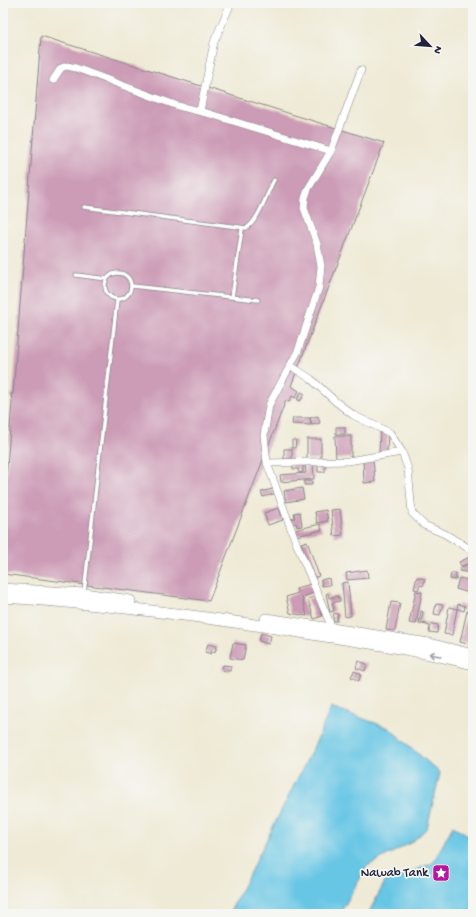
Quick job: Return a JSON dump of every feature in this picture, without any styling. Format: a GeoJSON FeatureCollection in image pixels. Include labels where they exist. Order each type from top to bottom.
{"type":"FeatureCollection","features":[{"type":"Feature","properties":{"kind":"main road"},"geometry":{"type":"LineString","coordinates":[[3,589],[84,594],[428,644],[473,655]]}},
{"type":"Feature","properties":{"kind":"main road"},"geometry":{"type":"LineString","coordinates":[[3,597],[105,605],[264,626],[335,631],[473,664]]}},
{"type":"Feature","properties":{"kind":"street"},"geometry":{"type":"LineString","coordinates":[[200,111],[214,42],[231,3]]}},
{"type":"Feature","properties":{"kind":"street"},"geometry":{"type":"LineString","coordinates":[[53,80],[61,68],[67,66],[76,68],[178,106],[200,111],[331,151]]}},
{"type":"Feature","properties":{"kind":"street"},"geometry":{"type":"LineString","coordinates":[[335,631],[297,545],[267,463],[264,435],[265,421],[269,405],[298,351],[319,287],[321,266],[317,244],[304,208],[305,198],[308,189],[331,151],[361,70]]}},
{"type":"Feature","properties":{"kind":"street"},"geometry":{"type":"LineString","coordinates":[[291,366],[354,415],[390,433],[402,452],[408,469],[410,507],[412,513],[424,525],[445,534],[473,551]]}},
{"type":"Feature","properties":{"kind":"street"},"geometry":{"type":"LineString","coordinates":[[267,463],[348,461],[402,452]]}},
{"type":"Feature","properties":{"kind":"lane"},"geometry":{"type":"LineString","coordinates":[[84,207],[152,215],[242,229],[250,227],[256,219],[274,180]]}},
{"type":"Feature","properties":{"kind":"lane"},"geometry":{"type":"LineString","coordinates":[[232,297],[242,229]]}},
{"type":"Feature","properties":{"kind":"lane"},"geometry":{"type":"LineString","coordinates":[[122,273],[129,277],[132,286],[126,298],[117,300],[112,298],[106,292],[107,279],[113,274],[122,273]]}},
{"type":"Feature","properties":{"kind":"lane"},"geometry":{"type":"LineString","coordinates":[[76,275],[107,279]]}},
{"type":"Feature","properties":{"kind":"lane"},"geometry":{"type":"LineString","coordinates":[[132,286],[258,300]]}},
{"type":"Feature","properties":{"kind":"lane"},"geometry":{"type":"LineString","coordinates":[[84,594],[117,300]]}},
{"type":"Feature","properties":{"kind":"water"},"geometry":{"type":"Polygon","coordinates":[[[331,707],[389,728],[440,773],[427,828],[412,842],[367,866],[340,914],[229,914],[319,736],[331,707]]]}},
{"type":"Feature","properties":{"kind":"water","name":"Nawab Tank"},"geometry":{"type":"Polygon","coordinates":[[[453,826],[473,838],[473,914],[368,914],[385,882],[433,863],[453,826]]]}},
{"type":"Feature","properties":{"kind":"building"},"geometry":{"type":"Polygon","coordinates":[[[41,36],[384,143],[291,386],[299,391],[295,398],[292,396],[289,402],[286,400],[209,601],[3,574],[3,519],[12,402],[11,394],[13,394],[41,36]]]}},
{"type":"Feature","properties":{"kind":"building"},"geometry":{"type":"Polygon","coordinates":[[[301,392],[305,394],[300,401],[297,399],[301,392]]]}},
{"type":"Feature","properties":{"kind":"building"},"geometry":{"type":"Polygon","coordinates":[[[318,416],[320,423],[312,425],[310,418],[318,416]]]}},
{"type":"Feature","properties":{"kind":"building"},"geometry":{"type":"Polygon","coordinates":[[[293,418],[310,418],[311,425],[292,424],[293,418]]]}},
{"type":"Feature","properties":{"kind":"building"},"geometry":{"type":"Polygon","coordinates":[[[336,427],[345,427],[345,434],[336,434],[336,427]]]}},
{"type":"Feature","properties":{"kind":"building"},"geometry":{"type":"Polygon","coordinates":[[[380,432],[388,432],[387,452],[379,452],[380,432]]]}},
{"type":"Feature","properties":{"kind":"building"},"geometry":{"type":"Polygon","coordinates":[[[335,436],[351,436],[351,458],[336,459],[335,436]]]}},
{"type":"Feature","properties":{"kind":"building"},"geometry":{"type":"Polygon","coordinates":[[[307,439],[321,439],[321,459],[307,459],[307,439]]]}},
{"type":"Feature","properties":{"kind":"building"},"geometry":{"type":"Polygon","coordinates":[[[292,440],[296,440],[295,448],[292,448],[292,440]]]}},
{"type":"Feature","properties":{"kind":"building"},"geometry":{"type":"Polygon","coordinates":[[[284,449],[292,449],[292,459],[284,459],[284,449]]]}},
{"type":"Feature","properties":{"kind":"building"},"geometry":{"type":"Polygon","coordinates":[[[363,459],[373,459],[375,482],[364,483],[363,459]]]}},
{"type":"Feature","properties":{"kind":"building"},"geometry":{"type":"Polygon","coordinates":[[[313,462],[314,479],[281,482],[280,475],[306,473],[305,463],[313,462]]]}},
{"type":"Feature","properties":{"kind":"building"},"geometry":{"type":"Polygon","coordinates":[[[292,463],[303,463],[303,472],[299,473],[298,469],[293,469],[292,463]]]}},
{"type":"Feature","properties":{"kind":"building"},"geometry":{"type":"Polygon","coordinates":[[[318,463],[325,463],[325,472],[318,472],[318,463]]]}},
{"type":"Feature","properties":{"kind":"building"},"geometry":{"type":"Polygon","coordinates":[[[304,481],[312,481],[312,485],[304,485],[304,481]]]}},
{"type":"Feature","properties":{"kind":"building"},"geometry":{"type":"Polygon","coordinates":[[[276,488],[277,493],[263,497],[261,492],[276,488]]]}},
{"type":"Feature","properties":{"kind":"building"},"geometry":{"type":"Polygon","coordinates":[[[302,488],[304,499],[286,502],[284,491],[302,488]]]}},
{"type":"Feature","properties":{"kind":"building"},"geometry":{"type":"Polygon","coordinates":[[[279,508],[283,520],[268,525],[264,513],[279,508]]]}},
{"type":"Feature","properties":{"kind":"building"},"geometry":{"type":"Polygon","coordinates":[[[340,509],[343,535],[334,536],[331,510],[340,509]]]}},
{"type":"Feature","properties":{"kind":"building"},"geometry":{"type":"Polygon","coordinates":[[[326,510],[328,521],[317,523],[315,512],[326,510]]]}},
{"type":"Feature","properties":{"kind":"building"},"geometry":{"type":"Polygon","coordinates":[[[300,512],[302,526],[297,527],[296,523],[291,524],[290,519],[295,518],[294,513],[300,512]]]}},
{"type":"Feature","properties":{"kind":"building"},"geometry":{"type":"Polygon","coordinates":[[[320,524],[322,530],[296,536],[295,530],[320,524]]]}},
{"type":"Feature","properties":{"kind":"building"},"geometry":{"type":"Polygon","coordinates":[[[307,541],[319,576],[313,578],[301,543],[307,541]]]}},
{"type":"Feature","properties":{"kind":"building"},"geometry":{"type":"Polygon","coordinates":[[[472,556],[473,561],[461,566],[459,562],[472,556]]]}},
{"type":"Feature","properties":{"kind":"building"},"geometry":{"type":"Polygon","coordinates":[[[473,563],[471,573],[459,571],[461,567],[473,563]]]}},
{"type":"Feature","properties":{"kind":"building"},"geometry":{"type":"Polygon","coordinates":[[[367,570],[368,578],[347,580],[346,573],[367,570]]]}},
{"type":"Feature","properties":{"kind":"building"},"geometry":{"type":"Polygon","coordinates":[[[451,573],[456,573],[456,580],[450,579],[451,573]]]}},
{"type":"Feature","properties":{"kind":"building"},"geometry":{"type":"Polygon","coordinates":[[[417,577],[425,579],[423,586],[420,585],[418,590],[414,589],[417,577]]]}},
{"type":"Feature","properties":{"kind":"building"},"geometry":{"type":"Polygon","coordinates":[[[329,578],[330,585],[322,586],[321,580],[329,578]]]}},
{"type":"Feature","properties":{"kind":"building"},"geometry":{"type":"Polygon","coordinates":[[[459,578],[469,580],[467,587],[470,588],[469,593],[456,589],[459,578]]]}},
{"type":"Feature","properties":{"kind":"building"},"geometry":{"type":"Polygon","coordinates":[[[348,582],[351,616],[345,617],[342,583],[348,582]]]}},
{"type":"Feature","properties":{"kind":"building"},"geometry":{"type":"Polygon","coordinates":[[[310,584],[313,593],[302,597],[307,616],[290,613],[286,597],[298,593],[296,589],[310,584]]]}},
{"type":"Feature","properties":{"kind":"building"},"geometry":{"type":"Polygon","coordinates":[[[416,591],[422,592],[416,624],[409,623],[416,591]]]}},
{"type":"Feature","properties":{"kind":"building"},"geometry":{"type":"Polygon","coordinates":[[[328,593],[329,598],[338,596],[340,601],[332,603],[334,611],[330,612],[326,594],[328,593]]]}},
{"type":"Feature","properties":{"kind":"building"},"geometry":{"type":"Polygon","coordinates":[[[316,596],[322,616],[314,619],[308,599],[316,596]]]}},
{"type":"Feature","properties":{"kind":"building"},"geometry":{"type":"Polygon","coordinates":[[[391,602],[400,603],[395,631],[386,630],[391,602]]]}},
{"type":"Feature","properties":{"kind":"building"},"geometry":{"type":"Polygon","coordinates":[[[436,604],[443,605],[440,615],[434,614],[436,604]]]}},
{"type":"Feature","properties":{"kind":"building"},"geometry":{"type":"Polygon","coordinates":[[[458,604],[465,606],[464,611],[457,609],[458,604]]]}},
{"type":"Feature","properties":{"kind":"building"},"geometry":{"type":"Polygon","coordinates":[[[449,607],[457,609],[452,635],[444,634],[449,607]]]}},
{"type":"Feature","properties":{"kind":"building"},"geometry":{"type":"Polygon","coordinates":[[[421,611],[423,612],[421,622],[438,625],[437,633],[429,632],[430,626],[419,623],[421,611]]]}},
{"type":"Feature","properties":{"kind":"building"},"geometry":{"type":"Polygon","coordinates":[[[467,611],[473,612],[473,645],[460,642],[467,611]]]}},
{"type":"Feature","properties":{"kind":"building"},"geometry":{"type":"Polygon","coordinates":[[[334,613],[338,614],[337,621],[333,621],[334,613]]]}},
{"type":"Feature","properties":{"kind":"building"},"geometry":{"type":"Polygon","coordinates":[[[261,633],[271,636],[269,644],[259,641],[261,633]]]}},
{"type":"Feature","properties":{"kind":"building"},"geometry":{"type":"Polygon","coordinates":[[[233,643],[246,645],[243,660],[230,658],[233,643]]]}},
{"type":"Feature","properties":{"kind":"building"},"geometry":{"type":"Polygon","coordinates":[[[208,644],[217,646],[215,652],[212,651],[211,654],[205,652],[208,644]]]}},
{"type":"Feature","properties":{"kind":"building"},"geometry":{"type":"Polygon","coordinates":[[[358,661],[367,664],[365,671],[356,668],[358,661]]]}},
{"type":"Feature","properties":{"kind":"building"},"geometry":{"type":"Polygon","coordinates":[[[223,665],[231,666],[230,671],[222,670],[223,665]]]}},
{"type":"Feature","properties":{"kind":"building"},"geometry":{"type":"Polygon","coordinates":[[[354,671],[361,674],[359,681],[351,677],[354,671]]]}},
{"type":"Feature","properties":{"kind":"place","name":"Nawab Tank"},"geometry":{"type":"Point","coordinates":[441,873]}}]}
